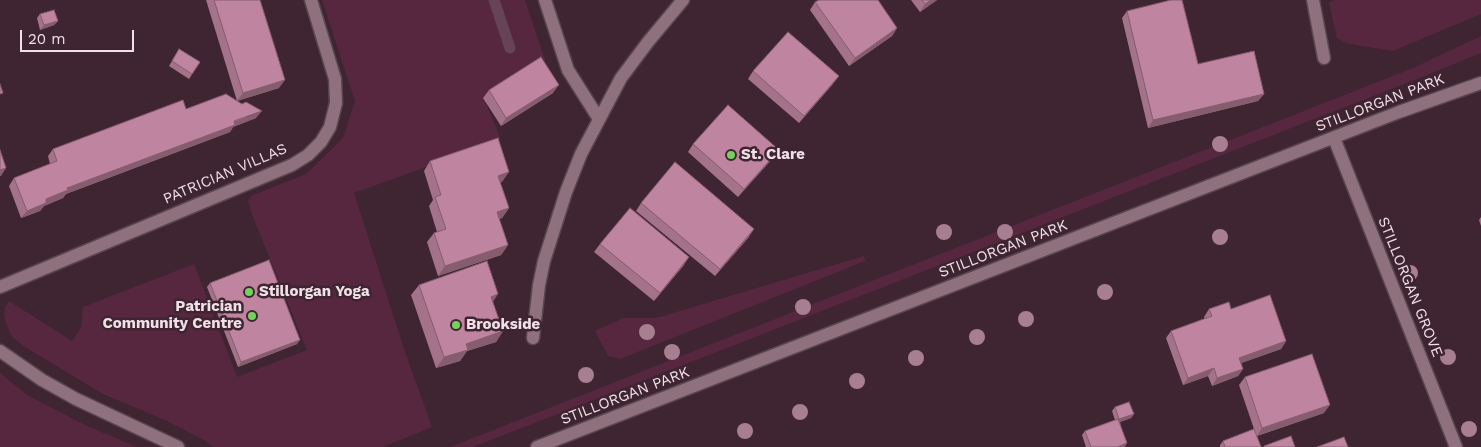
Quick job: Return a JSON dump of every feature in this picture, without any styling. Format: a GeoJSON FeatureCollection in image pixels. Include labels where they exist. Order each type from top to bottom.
{"type":"FeatureCollection","features":[{"type":"Feature","properties":{"kind":"street","name":"PATRICIAN VILLAS"},"geometry":{"type":"LineString","coordinates":[[0,287],[292,164],[308,155],[321,142],[330,127],[336,103],[334,79],[311,0]]}},
{"type":"Feature","properties":{"kind":"street"},"geometry":{"type":"LineString","coordinates":[[545,0],[568,70],[599,119]]}},
{"type":"Feature","properties":{"kind":"street"},"geometry":{"type":"LineString","coordinates":[[533,338],[539,285],[544,261],[581,154],[621,78],[683,0]]}},
{"type":"Feature","properties":{"kind":"street"},"geometry":{"type":"LineString","coordinates":[[1312,0],[1324,58]]}},
{"type":"Feature","properties":{"kind":"street","name":"STILLORGAN PARK"},"geometry":{"type":"LineString","coordinates":[[537,447],[1424,103],[1481,83]]}},
{"type":"Feature","properties":{"kind":"street","name":"STILLORGAN GROVE"},"geometry":{"type":"LineString","coordinates":[[1334,138],[1456,447]]}},
{"type":"Feature","properties":{"kind":"street"},"geometry":{"type":"LineString","coordinates":[[0,351],[42,380],[76,399],[178,447]]}},
{"type":"Feature","properties":{"kind":"shaded area"},"geometry":{"type":"Polygon","coordinates":[[[322,0],[525,0],[545,60],[484,98],[501,140],[354,193],[404,349],[432,427],[383,447],[213,447],[204,440],[167,421],[103,394],[25,347],[12,337],[4,316],[5,307],[9,301],[72,341],[81,328],[83,307],[194,264],[237,377],[307,350],[248,201],[251,196],[306,174],[343,138],[355,101],[322,0]]]}},
{"type":"Feature","properties":{"kind":"shaded area"},"geometry":{"type":"Polygon","coordinates":[[[1335,0],[1481,0],[1481,14],[1393,51],[1349,44],[1337,38],[1329,3],[1335,0]]]}},
{"type":"Feature","properties":{"kind":"shaded area"},"geometry":{"type":"Polygon","coordinates":[[[1481,36],[1481,53],[1417,79],[473,447],[450,447],[1413,68],[1481,36]]]}},
{"type":"Feature","properties":{"kind":"shaded area"},"geometry":{"type":"Polygon","coordinates":[[[864,256],[865,261],[620,359],[608,356],[595,331],[623,318],[656,318],[864,256]]]}},
{"type":"Feature","properties":{"kind":"shaded area"},"geometry":{"type":"Polygon","coordinates":[[[0,373],[27,395],[87,426],[137,447],[0,447],[0,373]]]}},
{"type":"Feature","properties":{"kind":"building"},"geometry":{"type":"Polygon","coordinates":[[[214,0],[260,0],[285,80],[243,93],[214,0]]]}},
{"type":"Feature","properties":{"kind":"building"},"geometry":{"type":"Polygon","coordinates":[[[819,0],[878,0],[897,28],[855,58],[815,2],[819,0]]]}},
{"type":"Feature","properties":{"kind":"building"},"geometry":{"type":"Polygon","coordinates":[[[922,0],[931,0],[925,4],[922,0]]]}},
{"type":"Feature","properties":{"kind":"building"},"geometry":{"type":"Polygon","coordinates":[[[1171,0],[1182,0],[1198,64],[1254,51],[1264,94],[1153,120],[1127,11],[1171,0]]]}},
{"type":"Feature","properties":{"kind":"building"},"geometry":{"type":"Polygon","coordinates":[[[54,10],[58,21],[44,25],[40,14],[54,10]]]}},
{"type":"Feature","properties":{"kind":"building"},"geometry":{"type":"Polygon","coordinates":[[[788,32],[839,76],[804,116],[753,71],[788,32]]]}},
{"type":"Feature","properties":{"kind":"building"},"geometry":{"type":"Polygon","coordinates":[[[179,49],[200,62],[192,74],[172,61],[179,49]]]}},
{"type":"Feature","properties":{"kind":"building"},"geometry":{"type":"Polygon","coordinates":[[[541,57],[559,85],[506,118],[489,90],[541,57]]]}},
{"type":"Feature","properties":{"kind":"building"},"geometry":{"type":"Polygon","coordinates":[[[226,94],[242,104],[246,102],[262,111],[234,121],[235,125],[67,188],[68,190],[46,199],[46,203],[27,211],[14,178],[57,161],[53,149],[183,100],[186,109],[226,94]]]}},
{"type":"Feature","properties":{"kind":"building","name":"St. Clare"},"geometry":{"type":"Polygon","coordinates":[[[728,105],[779,150],[744,189],[693,144],[728,105]]]}},
{"type":"Feature","properties":{"kind":"building"},"geometry":{"type":"Polygon","coordinates":[[[498,138],[509,172],[498,176],[509,208],[497,212],[508,245],[445,266],[434,233],[446,229],[435,197],[441,195],[430,161],[498,138]]]}},
{"type":"Feature","properties":{"kind":"building"},"geometry":{"type":"Polygon","coordinates":[[[0,150],[6,168],[0,170],[0,150]]]}},
{"type":"Feature","properties":{"kind":"building"},"geometry":{"type":"Polygon","coordinates":[[[675,162],[754,229],[720,269],[641,203],[675,162]]]}},
{"type":"Feature","properties":{"kind":"building"},"geometry":{"type":"Polygon","coordinates":[[[630,208],[689,257],[660,293],[600,244],[630,208]]]}},
{"type":"Feature","properties":{"kind":"building","name":"Patrician Community Centre"},"geometry":{"type":"Polygon","coordinates":[[[269,260],[300,340],[241,362],[210,283],[269,260]]]}},
{"type":"Feature","properties":{"kind":"building","name":"Brookside"},"geometry":{"type":"Polygon","coordinates":[[[487,261],[498,294],[491,297],[503,331],[466,344],[468,350],[444,357],[419,285],[487,261]]]}},
{"type":"Feature","properties":{"kind":"building"},"geometry":{"type":"Polygon","coordinates":[[[1270,295],[1286,341],[1239,358],[1243,369],[1217,378],[1214,368],[1188,378],[1171,331],[1212,316],[1209,309],[1229,302],[1231,309],[1270,295]]]}},
{"type":"Feature","properties":{"kind":"building"},"geometry":{"type":"Polygon","coordinates":[[[1312,354],[1330,405],[1262,428],[1245,377],[1312,354]]]}},
{"type":"Feature","properties":{"kind":"building"},"geometry":{"type":"Polygon","coordinates":[[[1129,402],[1134,414],[1119,419],[1115,407],[1129,402]]]}},
{"type":"Feature","properties":{"kind":"building"},"geometry":{"type":"Polygon","coordinates":[[[1118,419],[1127,443],[1117,447],[1091,447],[1085,431],[1118,419]]]}},
{"type":"Feature","properties":{"kind":"building"},"geometry":{"type":"Polygon","coordinates":[[[1254,429],[1261,447],[1225,447],[1223,441],[1254,429]]]}},
{"type":"Feature","properties":{"kind":"building"},"geometry":{"type":"Polygon","coordinates":[[[1291,436],[1295,447],[1264,447],[1264,446],[1291,436]]]}},
{"type":"Feature","properties":{"kind":"building"},"geometry":{"type":"Polygon","coordinates":[[[1344,437],[1348,447],[1317,447],[1344,437]]]}},
{"type":"Feature","properties":{"kind":"waterway"},"geometry":{"type":"LineString","coordinates":[[494,0],[510,48]]}},
{"type":"Feature","properties":{"kind":"place","name":"St. Clare"},"geometry":{"type":"Point","coordinates":[731,155]}},
{"type":"Feature","properties":{"kind":"place","name":"Stillorgan Yoga"},"geometry":{"type":"Point","coordinates":[249,292]}},
{"type":"Feature","properties":{"kind":"place","name":"Patrician Community Centre"},"geometry":{"type":"Point","coordinates":[252,316]}},
{"type":"Feature","properties":{"kind":"place","name":"Brookside"},"geometry":{"type":"Point","coordinates":[456,325]}}]}
